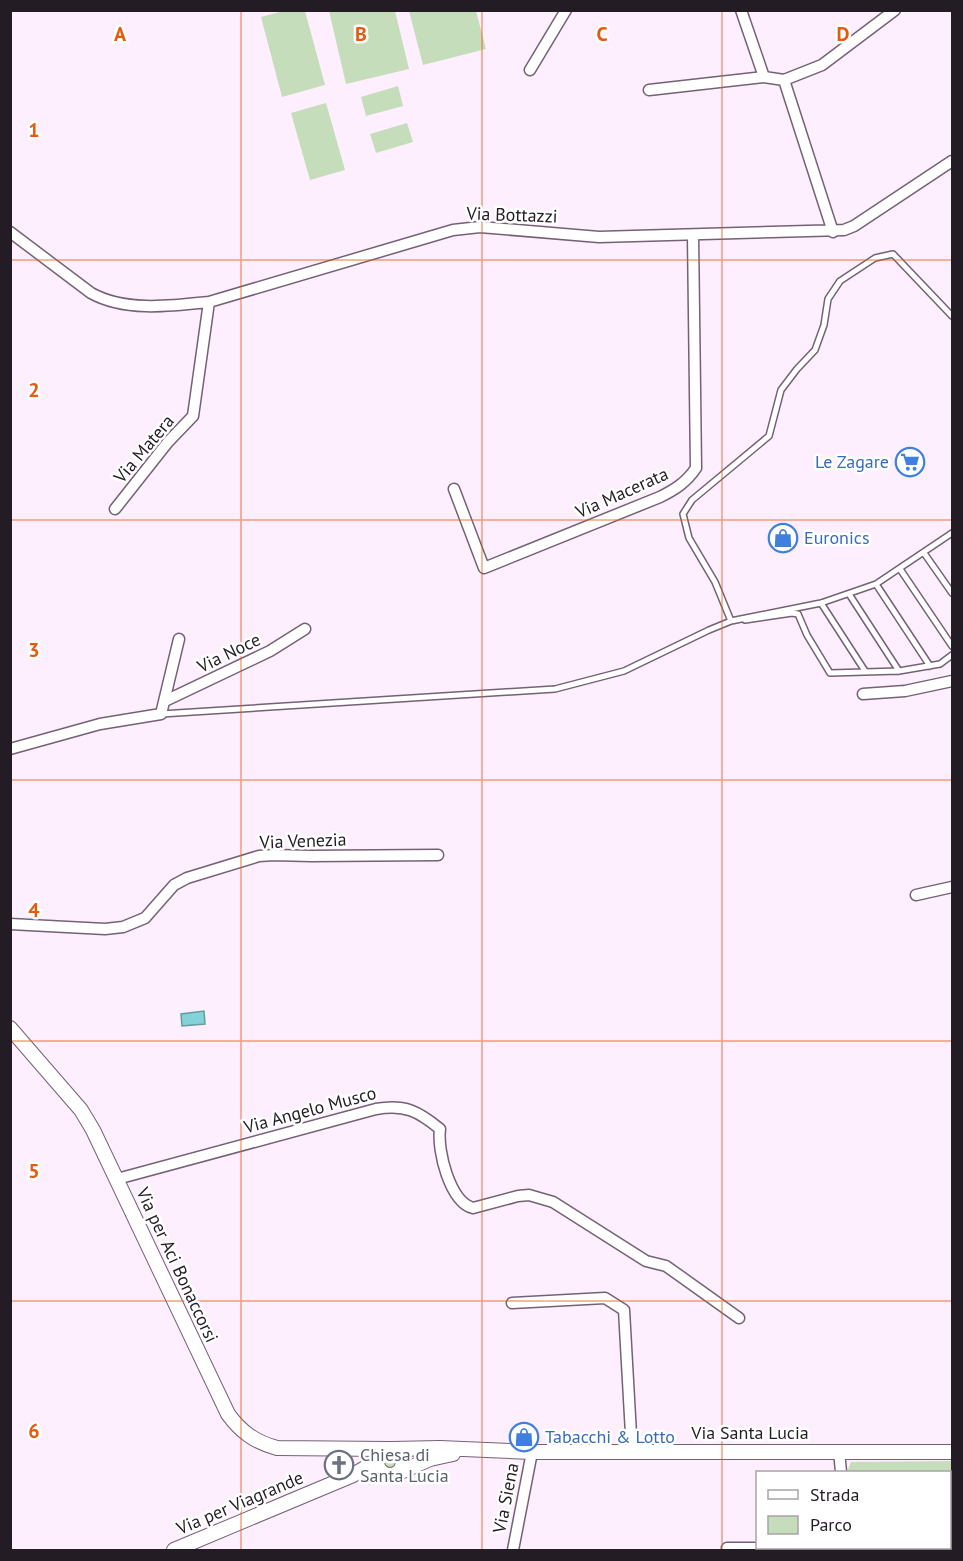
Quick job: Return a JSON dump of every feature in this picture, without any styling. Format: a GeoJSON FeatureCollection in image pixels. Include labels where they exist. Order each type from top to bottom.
{"type":"FeatureCollection","features":[{"type":"Feature","properties":{"kind":"main road","name":"Via per Aci Bonaccorsi"},"geometry":{"type":"LineString","coordinates":[[10,1028],[81,1110],[93,1130],[228,1414],[239,1430],[262,1444],[277,1448],[349,1449],[385,1461]]}},
{"type":"Feature","properties":{"kind":"main road","name":"Via Santa Lucia"},"geometry":{"type":"LineString","coordinates":[[476,1450],[952,1452]]}},
{"type":"Feature","properties":{"kind":"main road"},"geometry":{"type":"LineString","coordinates":[[385,1461],[476,1450]]}},
{"type":"Feature","properties":{"kind":"main road","name":"Via per Viagrande"},"geometry":{"type":"LineString","coordinates":[[174,1551],[385,1461],[430,1459],[476,1450]]}},
{"type":"Feature","properties":{"kind":"street"},"geometry":{"type":"LineString","coordinates":[[530,70],[566,10]]}},
{"type":"Feature","properties":{"kind":"street"},"geometry":{"type":"LineString","coordinates":[[741,10],[764,77]]}},
{"type":"Feature","properties":{"kind":"street"},"geometry":{"type":"LineString","coordinates":[[649,90],[764,77],[784,80],[822,65],[895,10]]}},
{"type":"Feature","properties":{"kind":"street"},"geometry":{"type":"LineString","coordinates":[[784,80],[833,232]]}},
{"type":"Feature","properties":{"kind":"street","name":"Via Bottazzi"},"geometry":{"type":"LineString","coordinates":[[10,232],[103,300],[118,304],[173,306],[209,302],[453,230],[480,227],[599,237],[833,232],[854,225],[952,161]]}},
{"type":"Feature","properties":{"kind":"street","name":"Via Macerata"},"geometry":{"type":"LineString","coordinates":[[454,489],[484,568],[660,497],[677,488],[690,477],[696,468],[693,235]]}},
{"type":"Feature","properties":{"kind":"street","name":"Via Matera"},"geometry":{"type":"LineString","coordinates":[[115,509],[168,442],[193,416],[209,302]]}},
{"type":"Feature","properties":{"kind":"street","name":"Via Noce"},"geometry":{"type":"LineString","coordinates":[[165,701],[270,651],[305,629]]}},
{"type":"Feature","properties":{"kind":"street"},"geometry":{"type":"LineString","coordinates":[[10,749],[100,724],[137,716],[161,714],[179,639]]}},
{"type":"Feature","properties":{"kind":"street"},"geometry":{"type":"LineString","coordinates":[[863,693],[905,691],[952,681]]}},
{"type":"Feature","properties":{"kind":"street","name":"Via Venezia"},"geometry":{"type":"LineString","coordinates":[[10,924],[105,929],[123,927],[145,918],[174,885],[187,878],[259,856],[438,855]]}},
{"type":"Feature","properties":{"kind":"street"},"geometry":{"type":"LineString","coordinates":[[916,895],[952,887]]}},
{"type":"Feature","properties":{"kind":"street","name":"Via Angelo Musco"},"geometry":{"type":"LineString","coordinates":[[117,1179],[376,1108],[406,1108],[422,1114],[440,1130],[440,1160],[459,1200],[466,1206],[473,1208],[529,1195],[554,1202],[646,1261],[666,1266],[739,1318]]}},
{"type":"Feature","properties":{"kind":"street"},"geometry":{"type":"LineString","coordinates":[[512,1303],[605,1298],[624,1310],[632,1452]]}},
{"type":"Feature","properties":{"kind":"street"},"geometry":{"type":"LineString","coordinates":[[839,1451],[841,1471]]}},
{"type":"Feature","properties":{"kind":"street","name":"Via Siena"},"geometry":{"type":"LineString","coordinates":[[513,1551],[532,1452]]}},
{"type":"Feature","properties":{"kind":"street"},"geometry":{"type":"LineString","coordinates":[[727,1548],[756,1548]]}},
{"type":"Feature","properties":{"kind":"lane"},"geometry":{"type":"LineString","coordinates":[[731,621],[714,582],[689,538],[683,514],[692,500],[769,436],[782,390],[815,350],[824,325],[828,298],[840,281],[875,258],[893,254],[952,316]]}},
{"type":"Feature","properties":{"kind":"lane"},"geometry":{"type":"LineString","coordinates":[[161,714],[555,689],[624,671],[731,621],[821,603],[849,594],[876,584],[950,535],[952,544]]}},
{"type":"Feature","properties":{"kind":"lane"},"geometry":{"type":"LineString","coordinates":[[924,553],[952,593]]}},
{"type":"Feature","properties":{"kind":"lane"},"geometry":{"type":"LineString","coordinates":[[900,569],[952,646]]}},
{"type":"Feature","properties":{"kind":"lane"},"geometry":{"type":"LineString","coordinates":[[876,584],[930,666]]}},
{"type":"Feature","properties":{"kind":"lane"},"geometry":{"type":"LineString","coordinates":[[849,594],[899,671]]}},
{"type":"Feature","properties":{"kind":"lane"},"geometry":{"type":"LineString","coordinates":[[821,603],[865,671]]}},
{"type":"Feature","properties":{"kind":"lane"},"geometry":{"type":"LineString","coordinates":[[731,621],[798,614],[807,635],[830,673],[899,671],[940,664],[952,655]]}},
{"type":"Feature","properties":{"kind":"green space"},"geometry":{"type":"Polygon","coordinates":[[[287,10],[305,11],[325,85],[282,97],[261,17],[287,10]]]}},
{"type":"Feature","properties":{"kind":"green space"},"geometry":{"type":"Polygon","coordinates":[[[329,11],[395,11],[409,69],[346,84],[329,11]]]}},
{"type":"Feature","properties":{"kind":"green space"},"geometry":{"type":"Polygon","coordinates":[[[409,11],[476,11],[486,49],[423,65],[409,11]]]}},
{"type":"Feature","properties":{"kind":"green space"},"geometry":{"type":"Polygon","coordinates":[[[398,86],[403,106],[366,116],[361,97],[398,86]]]}},
{"type":"Feature","properties":{"kind":"green space"},"geometry":{"type":"Polygon","coordinates":[[[326,103],[345,170],[310,180],[291,113],[326,103]]]}},
{"type":"Feature","properties":{"kind":"green space"},"geometry":{"type":"Polygon","coordinates":[[[407,123],[413,142],[376,153],[370,134],[407,123]]]}},
{"type":"Feature","properties":{"kind":"green space"},"geometry":{"type":"Polygon","coordinates":[[[387,1454],[393,1454],[397,1461],[393,1468],[387,1468],[383,1464],[383,1458],[387,1454]]]}},
{"type":"Feature","properties":{"kind":"green space"},"geometry":{"type":"Polygon","coordinates":[[[952,1461],[952,1550],[855,1550],[951,1549],[951,1471],[847,1471],[851,1462],[952,1461]]]}},
{"type":"Feature","properties":{"kind":"water"},"geometry":{"type":"Polygon","coordinates":[[[204,1011],[205,1024],[182,1026],[181,1014],[204,1011]]]}},
{"type":"Feature","properties":{"kind":"place","name":"Le Zagare"},"geometry":{"type":"Point","coordinates":[910,462]}},
{"type":"Feature","properties":{"kind":"place","name":"Euronics"},"geometry":{"type":"Point","coordinates":[783,538]}},
{"type":"Feature","properties":{"kind":"place","name":"Tabacchi & Lotto"},"geometry":{"type":"Point","coordinates":[524,1437]}},
{"type":"Feature","properties":{"kind":"place","name":"Chiesa di Santa Lucia"},"geometry":{"type":"Point","coordinates":[339,1465]}}]}
